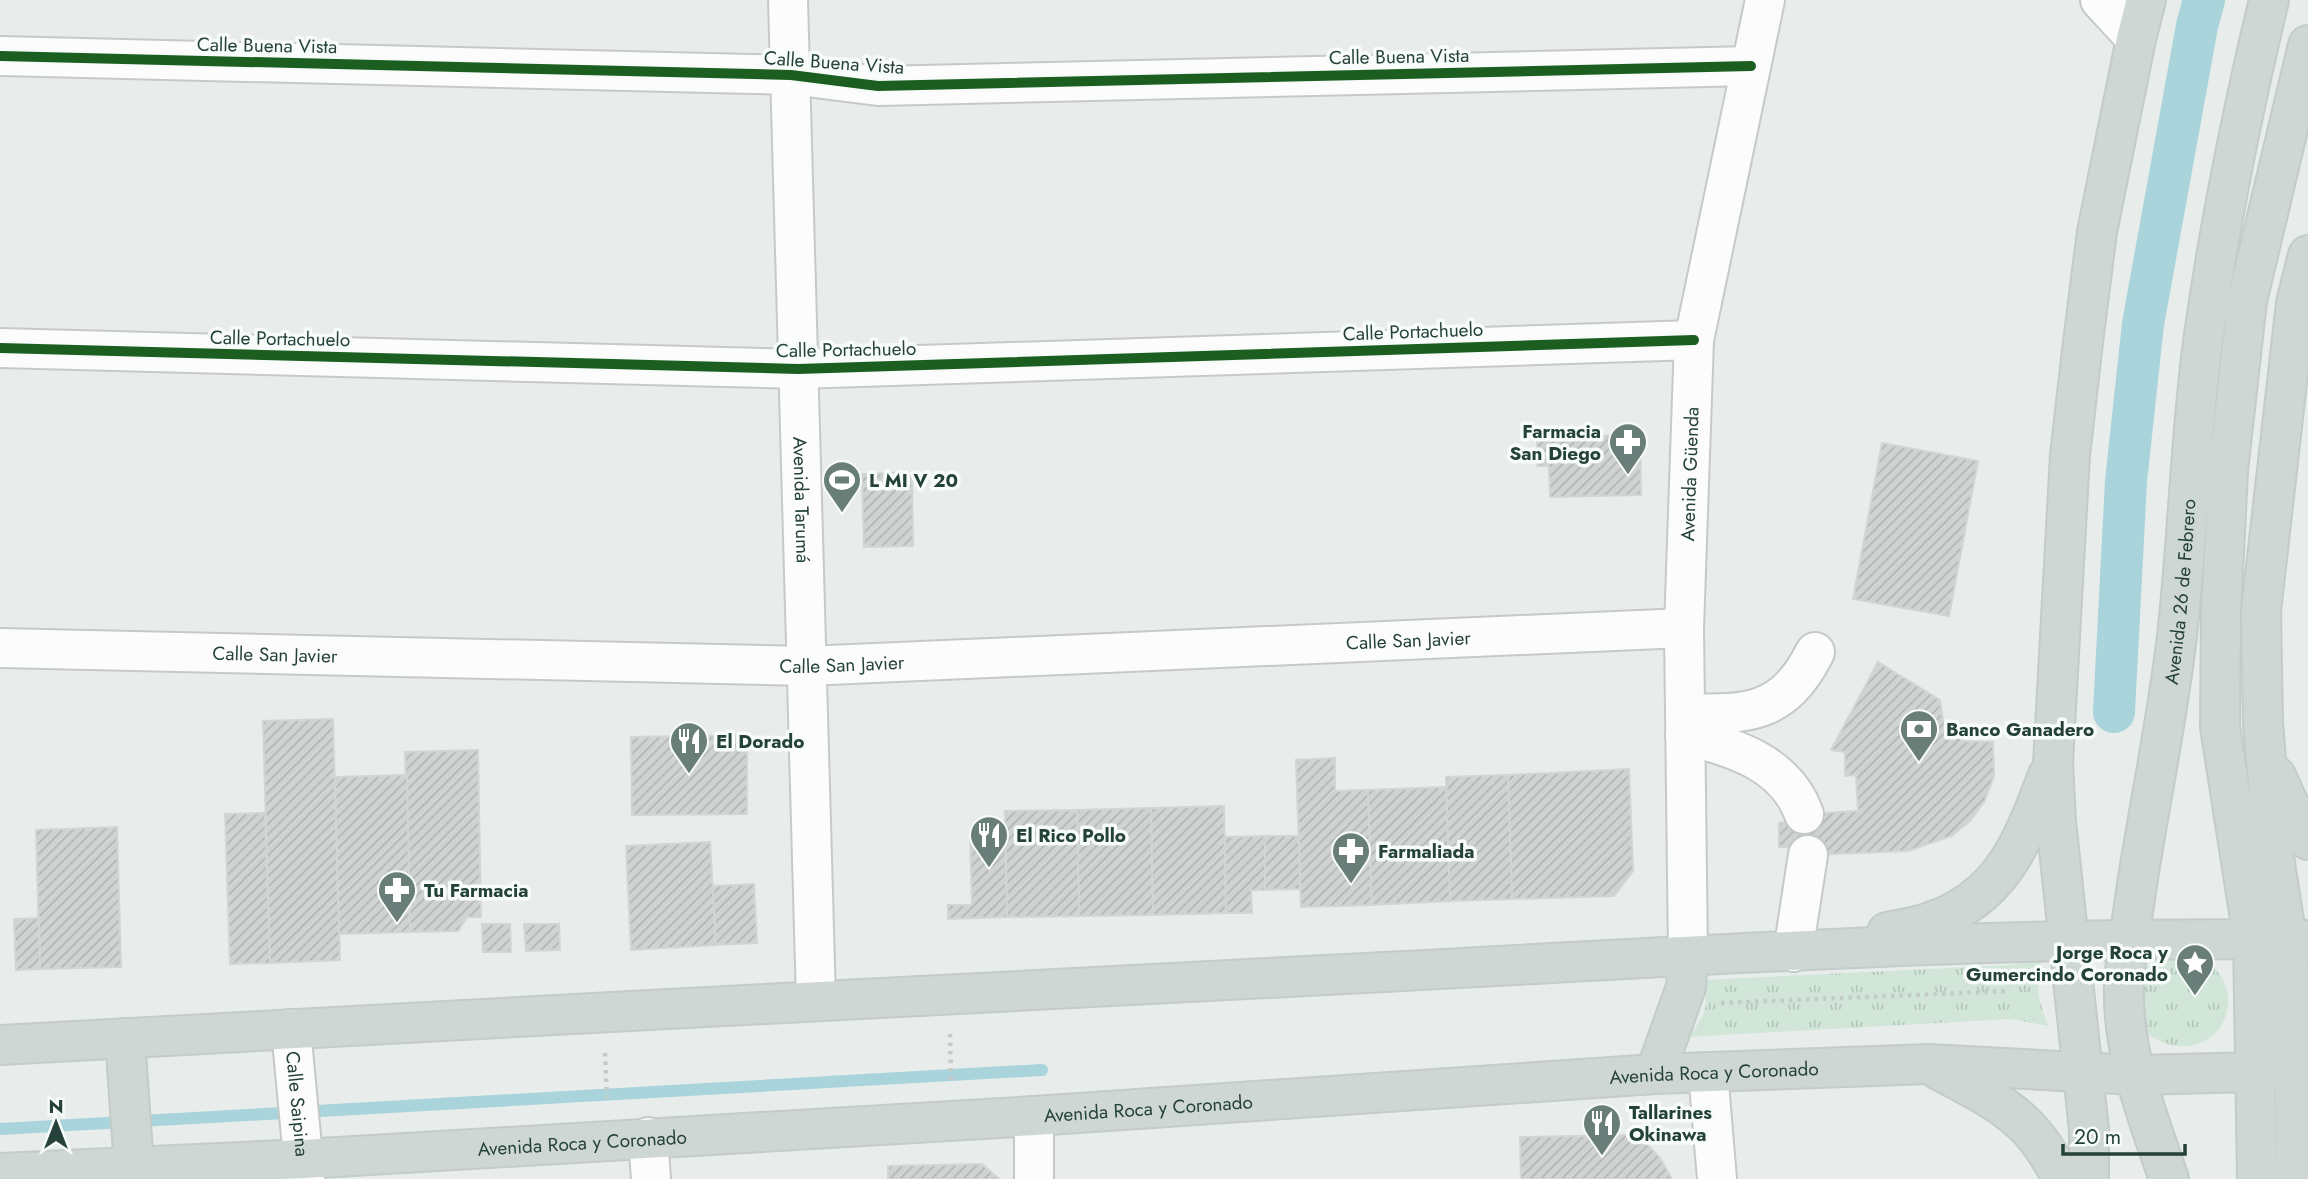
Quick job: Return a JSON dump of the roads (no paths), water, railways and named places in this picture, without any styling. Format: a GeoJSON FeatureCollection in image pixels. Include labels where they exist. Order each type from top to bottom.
{"type":"FeatureCollection","features":[{"type":"Feature","properties":{"kind":"main road"},"geometry":{"type":"LineString","coordinates":[[2090,1179],[2090,1130],[2056,821],[2053,763],[2070,456],[2080,367],[2097,232],[2146,0]]}},
{"type":"Feature","properties":{"kind":"main road","name":"Avenida 26 de Febrero"},"geometry":{"type":"LineString","coordinates":[[2169,1179],[2136,1075],[2126,1031],[2124,986],[2177,635],[2207,320],[2218,245],[2253,66],[2269,0]]}},
{"type":"Feature","properties":{"kind":"main road","name":"Avenida 26 de Febrero"},"geometry":{"type":"LineString","coordinates":[[2257,1179],[2256,1072],[2283,939],[2220,727],[2221,614],[2228,471],[2247,301],[2308,45]]}},
{"type":"Feature","properties":{"kind":"main road","name":"Avenida 26 de Febrero"},"geometry":{"type":"LineString","coordinates":[[2295,1179],[2301,1067],[2274,857],[2263,723],[2261,611],[2296,303],[2308,255]]}},
{"type":"Feature","properties":{"kind":"main road"},"geometry":{"type":"LineString","coordinates":[[2263,723],[2278,782],[2308,840]]}},
{"type":"Feature","properties":{"kind":"main road"},"geometry":{"type":"LineString","coordinates":[[0,1045],[126,1054],[293,1044],[816,1001],[1687,972],[1802,952],[1931,922],[1973,901],[2005,871],[2024,836],[2053,763]]}},
{"type":"Feature","properties":{"kind":"main road"},"geometry":{"type":"LineString","coordinates":[[1802,952],[2129,940],[2283,939]]}},
{"type":"Feature","properties":{"kind":"main road"},"geometry":{"type":"LineString","coordinates":[[1655,1074],[1687,972]]}},
{"type":"Feature","properties":{"kind":"main road"},"geometry":{"type":"LineString","coordinates":[[126,1054],[134,1158]]}},
{"type":"Feature","properties":{"kind":"main road"},"geometry":{"type":"LineString","coordinates":[[1929,1064],[1985,1095],[2025,1124],[2045,1149],[2063,1179]]}},
{"type":"Feature","properties":{"kind":"main road","name":"Avenida Roca y Coronado"},"geometry":{"type":"LineString","coordinates":[[0,1173],[134,1158],[303,1160],[648,1137],[1034,1116],[1655,1074],[1929,1064],[2136,1075],[2256,1072],[2301,1067]]}},
{"type":"Feature","properties":{"kind":"street","name":"Avenida Tarumá"},"geometry":{"type":"LineString","coordinates":[[788,0],[816,1001]]}},
{"type":"Feature","properties":{"kind":"street","name":"Avenida Güenda"},"geometry":{"type":"LineString","coordinates":[[1687,972],[1684,628],[1693,340],[1765,0]]}},
{"type":"Feature","properties":{"kind":"street"},"geometry":{"type":"LineString","coordinates":[[2100,0],[2136,39]]}},
{"type":"Feature","properties":{"kind":"street","name":"Calle Buena Vista"},"geometry":{"type":"LineString","coordinates":[[0,56],[792,75],[878,86],[1751,66]]}},
{"type":"Feature","properties":{"kind":"street","name":"Calle Portachuelo"},"geometry":{"type":"LineString","coordinates":[[0,348],[798,369],[1693,340]]}},
{"type":"Feature","properties":{"kind":"street","name":"Calle San Javier"},"geometry":{"type":"LineString","coordinates":[[0,649],[806,666],[1684,628]]}},
{"type":"Feature","properties":{"kind":"street"},"geometry":{"type":"LineString","coordinates":[[1685,724],[1755,710],[1780,699],[1804,673],[1815,652]]}},
{"type":"Feature","properties":{"kind":"street"},"geometry":{"type":"LineString","coordinates":[[1685,724],[1777,773],[1797,796],[1804,814]]}},
{"type":"Feature","properties":{"kind":"street"},"geometry":{"type":"LineString","coordinates":[[1802,952],[1808,855]]}},
{"type":"Feature","properties":{"kind":"street","name":"Calle Saipina"},"geometry":{"type":"LineString","coordinates":[[293,1044],[303,1160]]}},
{"type":"Feature","properties":{"kind":"street"},"geometry":{"type":"LineString","coordinates":[[1708,1072],[1717,1179]]}},
{"type":"Feature","properties":{"kind":"street"},"geometry":{"type":"LineString","coordinates":[[1034,1116],[1034,1179]]}},
{"type":"Feature","properties":{"kind":"street"},"geometry":{"type":"LineString","coordinates":[[648,1137],[651,1179]]}},
{"type":"Feature","properties":{"kind":"waterway"},"geometry":{"type":"LineString","coordinates":[[2114,712],[2126,481],[2143,324],[2204,0]]}},
{"type":"Feature","properties":{"kind":"waterway"},"geometry":{"type":"LineString","coordinates":[[0,1129],[1042,1070]]}},
{"type":"Feature","properties":{"kind":"place","name":"Farmacia San Diego"},"geometry":{"type":"Point","coordinates":[1628,476]}},
{"type":"Feature","properties":{"kind":"place","name":"L MI V 20"},"geometry":{"type":"Point","coordinates":[842,514]}},
{"type":"Feature","properties":{"kind":"place","name":"Banco Ganadero"},"geometry":{"type":"Point","coordinates":[1919,763]}},
{"type":"Feature","properties":{"kind":"place","name":"El Dorado"},"geometry":{"type":"Point","coordinates":[689,775]}},
{"type":"Feature","properties":{"kind":"place","name":"El Rico Pollo"},"geometry":{"type":"Point","coordinates":[989,869]}},
{"type":"Feature","properties":{"kind":"place","name":"Farmaliada"},"geometry":{"type":"Point","coordinates":[1351,885]}},
{"type":"Feature","properties":{"kind":"place","name":"Tu Farmacia"},"geometry":{"type":"Point","coordinates":[397,924]}},
{"type":"Feature","properties":{"kind":"place","name":"Jorge Roca y Gumercindo Coronado"},"geometry":{"type":"Point","coordinates":[2195,997]}},
{"type":"Feature","properties":{"kind":"place","name":"Tallarines Okinawa"},"geometry":{"type":"Point","coordinates":[1602,1157]}}]}
